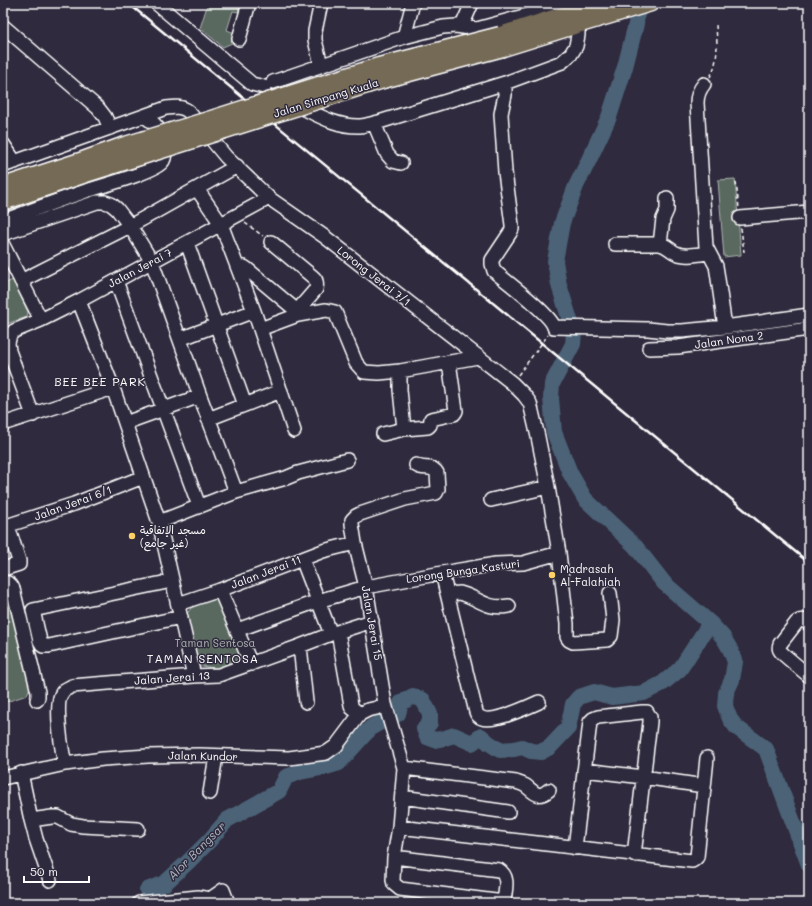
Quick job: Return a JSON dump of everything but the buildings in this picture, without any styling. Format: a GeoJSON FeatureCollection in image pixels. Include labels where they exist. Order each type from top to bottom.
{"type":"FeatureCollection","features":[{"type":"Feature","properties":{"kind":"main road","name":"Jalan Simpang Kuala"},"geometry":{"type":"LineString","coordinates":[[3,202],[502,42],[574,11],[600,3]]}},
{"type":"Feature","properties":{"kind":"main road","name":"Jalan Simpang Kuala"},"geometry":{"type":"LineString","coordinates":[[574,11],[626,10],[651,3]]}},
{"type":"Feature","properties":{"kind":"main road","name":"Jalan Simpang Kuala"},"geometry":{"type":"LineString","coordinates":[[3,186],[122,146],[379,66],[502,42]]}},
{"type":"Feature","properties":{"kind":"street"},"geometry":{"type":"LineString","coordinates":[[156,3],[252,84],[271,87],[326,120],[360,126],[505,83],[562,62],[571,54],[576,46],[578,30],[574,11],[557,7],[477,29],[462,26],[443,27],[404,37],[321,65],[271,87]]}},
{"type":"Feature","properties":{"kind":"street"},"geometry":{"type":"LineString","coordinates":[[239,39],[249,3]]}},
{"type":"Feature","properties":{"kind":"street"},"geometry":{"type":"LineString","coordinates":[[321,3],[314,31],[321,65]]}},
{"type":"Feature","properties":{"kind":"street"},"geometry":{"type":"LineString","coordinates":[[404,37],[413,3]]}},
{"type":"Feature","properties":{"kind":"street"},"geometry":{"type":"LineString","coordinates":[[462,26],[472,3]]}},
{"type":"Feature","properties":{"kind":"street"},"geometry":{"type":"LineString","coordinates":[[3,26],[98,108],[105,117],[110,128]]}},
{"type":"Feature","properties":{"kind":"street"},"geometry":{"type":"LineString","coordinates":[[505,83],[505,95],[501,114],[505,172],[512,229],[492,260],[492,264],[494,271],[558,327],[682,331],[725,327],[809,315]]}},
{"type":"Feature","properties":{"kind":"street"},"geometry":{"type":"LineString","coordinates":[[704,84],[697,96],[697,103],[706,247],[716,266],[725,327]]}},
{"type":"Feature","properties":{"kind":"street","name":"Lorong Jerai 7/1"},"geometry":{"type":"LineString","coordinates":[[9,164],[166,108],[174,107],[188,111],[226,157],[269,198],[325,237],[512,383],[524,395],[530,403],[548,487],[559,553],[567,624],[567,637],[569,640],[573,642],[607,640],[611,636],[613,620],[610,593]]}},
{"type":"Feature","properties":{"kind":"street"},"geometry":{"type":"LineString","coordinates":[[3,221],[158,166],[163,162],[165,156],[165,142],[161,132],[151,120],[144,116]]}},
{"type":"Feature","properties":{"kind":"street"},"geometry":{"type":"LineString","coordinates":[[374,123],[387,154],[393,161],[401,163]]}},
{"type":"Feature","properties":{"kind":"street"},"geometry":{"type":"LineString","coordinates":[[3,144],[9,164]]}},
{"type":"Feature","properties":{"kind":"street"},"geometry":{"type":"LineString","coordinates":[[21,281],[130,226],[237,166]]}},
{"type":"Feature","properties":{"kind":"street"},"geometry":{"type":"LineString","coordinates":[[197,188],[221,224],[254,311],[294,431]]}},
{"type":"Feature","properties":{"kind":"street","name":"Jalan Jerai 7"},"geometry":{"type":"LineString","coordinates":[[6,335],[79,301],[269,198]]}},
{"type":"Feature","properties":{"kind":"street"},"geometry":{"type":"LineString","coordinates":[[660,244],[663,219],[667,210],[667,198]]}},
{"type":"Feature","properties":{"kind":"street"},"geometry":{"type":"LineString","coordinates":[[3,234],[97,202],[111,204],[117,209],[130,226],[152,262],[208,419],[236,492]]}},
{"type":"Feature","properties":{"kind":"street"},"geometry":{"type":"LineString","coordinates":[[740,218],[809,212]]}},
{"type":"Feature","properties":{"kind":"street"},"geometry":{"type":"LineString","coordinates":[[270,242],[316,281],[316,288],[298,313]]}},
{"type":"Feature","properties":{"kind":"street"},"geometry":{"type":"LineString","coordinates":[[187,243],[245,405]]}},
{"type":"Feature","properties":{"kind":"street"},"geometry":{"type":"LineString","coordinates":[[3,244],[41,320]]}},
{"type":"Feature","properties":{"kind":"street"},"geometry":{"type":"LineString","coordinates":[[615,244],[660,244],[679,255],[709,253]]}},
{"type":"Feature","properties":{"kind":"street"},"geometry":{"type":"LineString","coordinates":[[238,267],[241,266],[247,269],[298,313]]}},
{"type":"Feature","properties":{"kind":"street"},"geometry":{"type":"LineString","coordinates":[[116,281],[199,506]]}},
{"type":"Feature","properties":{"kind":"street"},"geometry":{"type":"LineString","coordinates":[[79,301],[113,388],[159,522],[194,676]]}},
{"type":"Feature","properties":{"kind":"street"},"geometry":{"type":"LineString","coordinates":[[260,329],[298,313],[326,310],[335,312],[356,363],[364,372],[379,373],[400,371],[478,357]]}},
{"type":"Feature","properties":{"kind":"street"},"geometry":{"type":"LineString","coordinates":[[180,339],[254,311]]}},
{"type":"Feature","properties":{"kind":"street","name":"Jalan Nona 2"},"geometry":{"type":"LineString","coordinates":[[649,348],[678,347],[809,329]]}},
{"type":"Feature","properties":{"kind":"street"},"geometry":{"type":"LineString","coordinates":[[6,335],[9,351],[33,415]]}},
{"type":"Feature","properties":{"kind":"street"},"geometry":{"type":"LineString","coordinates":[[382,434],[404,429],[428,427],[431,419],[454,414],[456,411],[449,362]]}},
{"type":"Feature","properties":{"kind":"street"},"geometry":{"type":"LineString","coordinates":[[400,371],[400,390],[404,429]]}},
{"type":"Feature","properties":{"kind":"street"},"geometry":{"type":"LineString","coordinates":[[3,424],[113,388]]}},
{"type":"Feature","properties":{"kind":"street"},"geometry":{"type":"LineString","coordinates":[[208,419],[281,391]]}},
{"type":"Feature","properties":{"kind":"street"},"geometry":{"type":"LineString","coordinates":[[125,423],[200,396]]}},
{"type":"Feature","properties":{"kind":"street"},"geometry":{"type":"LineString","coordinates":[[159,522],[236,492],[347,460]]}},
{"type":"Feature","properties":{"kind":"street","name":"Jalan Jerai 15"},"geometry":{"type":"LineString","coordinates":[[404,768],[385,704],[366,587],[355,543],[352,520],[360,514],[380,507],[405,499],[434,494],[438,491],[436,471],[433,468],[422,468],[416,465]]}},
{"type":"Feature","properties":{"kind":"street","name":"Jalan Jerai 6/1"},"geometry":{"type":"LineString","coordinates":[[5,526],[74,504],[143,477]]}},
{"type":"Feature","properties":{"kind":"street"},"geometry":{"type":"LineString","coordinates":[[491,500],[548,487]]}},
{"type":"Feature","properties":{"kind":"street"},"geometry":{"type":"LineString","coordinates":[[3,569],[19,564],[5,526]]}},
{"type":"Feature","properties":{"kind":"street","name":"Jalan Jerai 11"},"geometry":{"type":"LineString","coordinates":[[178,604],[220,590],[302,558],[355,543]]}},
{"type":"Feature","properties":{"kind":"street","name":"Lorong Bunga Kasturi"},"geometry":{"type":"LineString","coordinates":[[237,630],[318,601],[366,587],[496,564],[523,563],[559,553]]}},
{"type":"Feature","properties":{"kind":"street"},"geometry":{"type":"LineString","coordinates":[[302,558],[318,601],[335,633],[350,705],[360,714],[385,704]]}},
{"type":"Feature","properties":{"kind":"street"},"geometry":{"type":"LineString","coordinates":[[442,573],[476,712],[478,715],[481,718],[492,719],[539,702]]}},
{"type":"Feature","properties":{"kind":"street"},"geometry":{"type":"LineString","coordinates":[[172,581],[33,610],[40,641],[43,646],[49,646],[180,618]]}},
{"type":"Feature","properties":{"kind":"street"},"geometry":{"type":"LineString","coordinates":[[3,582],[11,585],[13,589],[37,697],[60,696],[60,741],[65,764]]}},
{"type":"Feature","properties":{"kind":"street"},"geometry":{"type":"LineString","coordinates":[[220,590],[251,664]]}},
{"type":"Feature","properties":{"kind":"street"},"geometry":{"type":"LineString","coordinates":[[447,594],[460,593],[489,605],[500,607],[509,606]]}},
{"type":"Feature","properties":{"kind":"street"},"geometry":{"type":"LineString","coordinates":[[809,624],[804,620],[797,622],[779,647],[783,654],[809,676]]}},
{"type":"Feature","properties":{"kind":"street","name":"Jalan Jerai 13"},"geometry":{"type":"LineString","coordinates":[[60,696],[63,691],[72,686],[219,675],[372,621]]}},
{"type":"Feature","properties":{"kind":"street"},"geometry":{"type":"LineString","coordinates":[[300,646],[306,702]]}},
{"type":"Feature","properties":{"kind":"street"},"geometry":{"type":"LineString","coordinates":[[576,848],[590,722],[598,717],[647,712],[650,717],[650,722],[634,855]]}},
{"type":"Feature","properties":{"kind":"street","name":"Jalan Kundor"},"geometry":{"type":"LineString","coordinates":[[3,778],[65,764],[103,759],[199,755],[289,758],[326,753],[336,746],[360,714]]}},
{"type":"Feature","properties":{"kind":"street"},"geometry":{"type":"LineString","coordinates":[[210,793],[216,756]]}},
{"type":"Feature","properties":{"kind":"street"},"geometry":{"type":"LineString","coordinates":[[398,828],[692,861],[697,857],[707,758]]}},
{"type":"Feature","properties":{"kind":"street"},"geometry":{"type":"LineString","coordinates":[[394,857],[499,870],[504,873],[506,879],[504,902],[400,889],[394,884],[394,857],[402,797],[404,768],[516,782],[524,785],[535,794],[539,795],[544,794],[549,790]]}},
{"type":"Feature","properties":{"kind":"street"},"geometry":{"type":"LineString","coordinates":[[584,770],[643,776],[704,786]]}},
{"type":"Feature","properties":{"kind":"street"},"geometry":{"type":"LineString","coordinates":[[21,773],[36,839],[50,880]]}},
{"type":"Feature","properties":{"kind":"street"},"geometry":{"type":"LineString","coordinates":[[402,797],[508,812]]}},
{"type":"Feature","properties":{"kind":"street"},"geometry":{"type":"LineString","coordinates":[[31,820],[52,817],[83,826],[138,829]]}},
{"type":"Feature","properties":{"kind":"street"},"geometry":{"type":"LineString","coordinates":[[139,903],[178,901],[198,897],[210,899],[223,890],[228,903]]}},
{"type":"Feature","properties":{"kind":"path"},"geometry":{"type":"LineString","coordinates":[[704,84],[715,67],[717,44],[716,25]]}},
{"type":"Feature","properties":{"kind":"path"},"geometry":{"type":"LineString","coordinates":[[236,216],[270,242]]}},
{"type":"Feature","properties":{"kind":"path"},"geometry":{"type":"LineString","coordinates":[[512,383],[558,327]]}},
{"type":"Feature","properties":{"kind":"green space"},"geometry":{"type":"Polygon","coordinates":[[[208,3],[240,3],[238,12],[233,11],[227,30],[237,34],[234,42],[223,47],[200,28],[208,3]]]}},
{"type":"Feature","properties":{"kind":"green space"},"geometry":{"type":"Polygon","coordinates":[[[735,179],[741,255],[724,257],[718,180],[735,179]]]}},
{"type":"Feature","properties":{"kind":"green space"},"geometry":{"type":"Polygon","coordinates":[[[13,280],[28,312],[27,317],[3,325],[3,284],[13,280]]]}},
{"type":"Feature","properties":{"kind":"green space"},"geometry":{"type":"Polygon","coordinates":[[[3,589],[9,593],[31,684],[27,695],[3,703],[3,589]]]}},
{"type":"Feature","properties":{"kind":"green space","name":"Taman Sentosa"},"geometry":{"type":"Polygon","coordinates":[[[220,595],[246,659],[219,669],[197,665],[185,616],[192,607],[220,595]]]}},
{"type":"Feature","properties":{"kind":"waterway"},"geometry":{"type":"LineString","coordinates":[[638,3],[636,24],[625,67],[609,117],[576,186],[562,223],[555,261],[559,285],[574,333],[573,344],[552,384],[551,398],[554,432],[570,473],[585,499],[635,546],[664,583],[710,623],[723,637],[735,662],[732,680],[726,693],[725,706],[730,719],[736,727],[766,749],[809,865]]}},
{"type":"Feature","properties":{"kind":"waterway","name":"Alor Bangsar"},"geometry":{"type":"LineString","coordinates":[[398,714],[401,703],[413,696],[423,700],[430,714],[430,723],[424,729],[427,737],[435,740],[454,735],[472,743],[481,736],[500,750],[522,747],[531,751],[541,752],[550,747],[568,728],[573,704],[579,697],[594,692],[612,697],[644,693],[663,683],[680,669],[710,623]]}},
{"type":"Feature","properties":{"kind":"waterway","name":"Alor Bangsar"},"geometry":{"type":"LineString","coordinates":[[147,890],[165,883],[209,841],[227,820],[279,791],[286,777],[300,772],[339,763],[372,727],[381,722]]}},
{"type":"Feature","properties":{"kind":"railway"},"geometry":{"type":"LineString","coordinates":[[128,3],[809,563]]}},
{"type":"Feature","properties":{"kind":"place","name":"مسجد الإتفاقية (غير جامع)"},"geometry":{"type":"Point","coordinates":[132,536]}},
{"type":"Feature","properties":{"kind":"place","name":"Madrasah Al-Falahiah"},"geometry":{"type":"Point","coordinates":[552,575]}},
{"type":"Feature","properties":{"kind":"district","name":"BEE BEE PARK"},"geometry":{"type":"Point","coordinates":[100,382]}},
{"type":"Feature","properties":{"kind":"district","name":"TAMAN SENTOSA"},"geometry":{"type":"Point","coordinates":[203,659]}}]}
